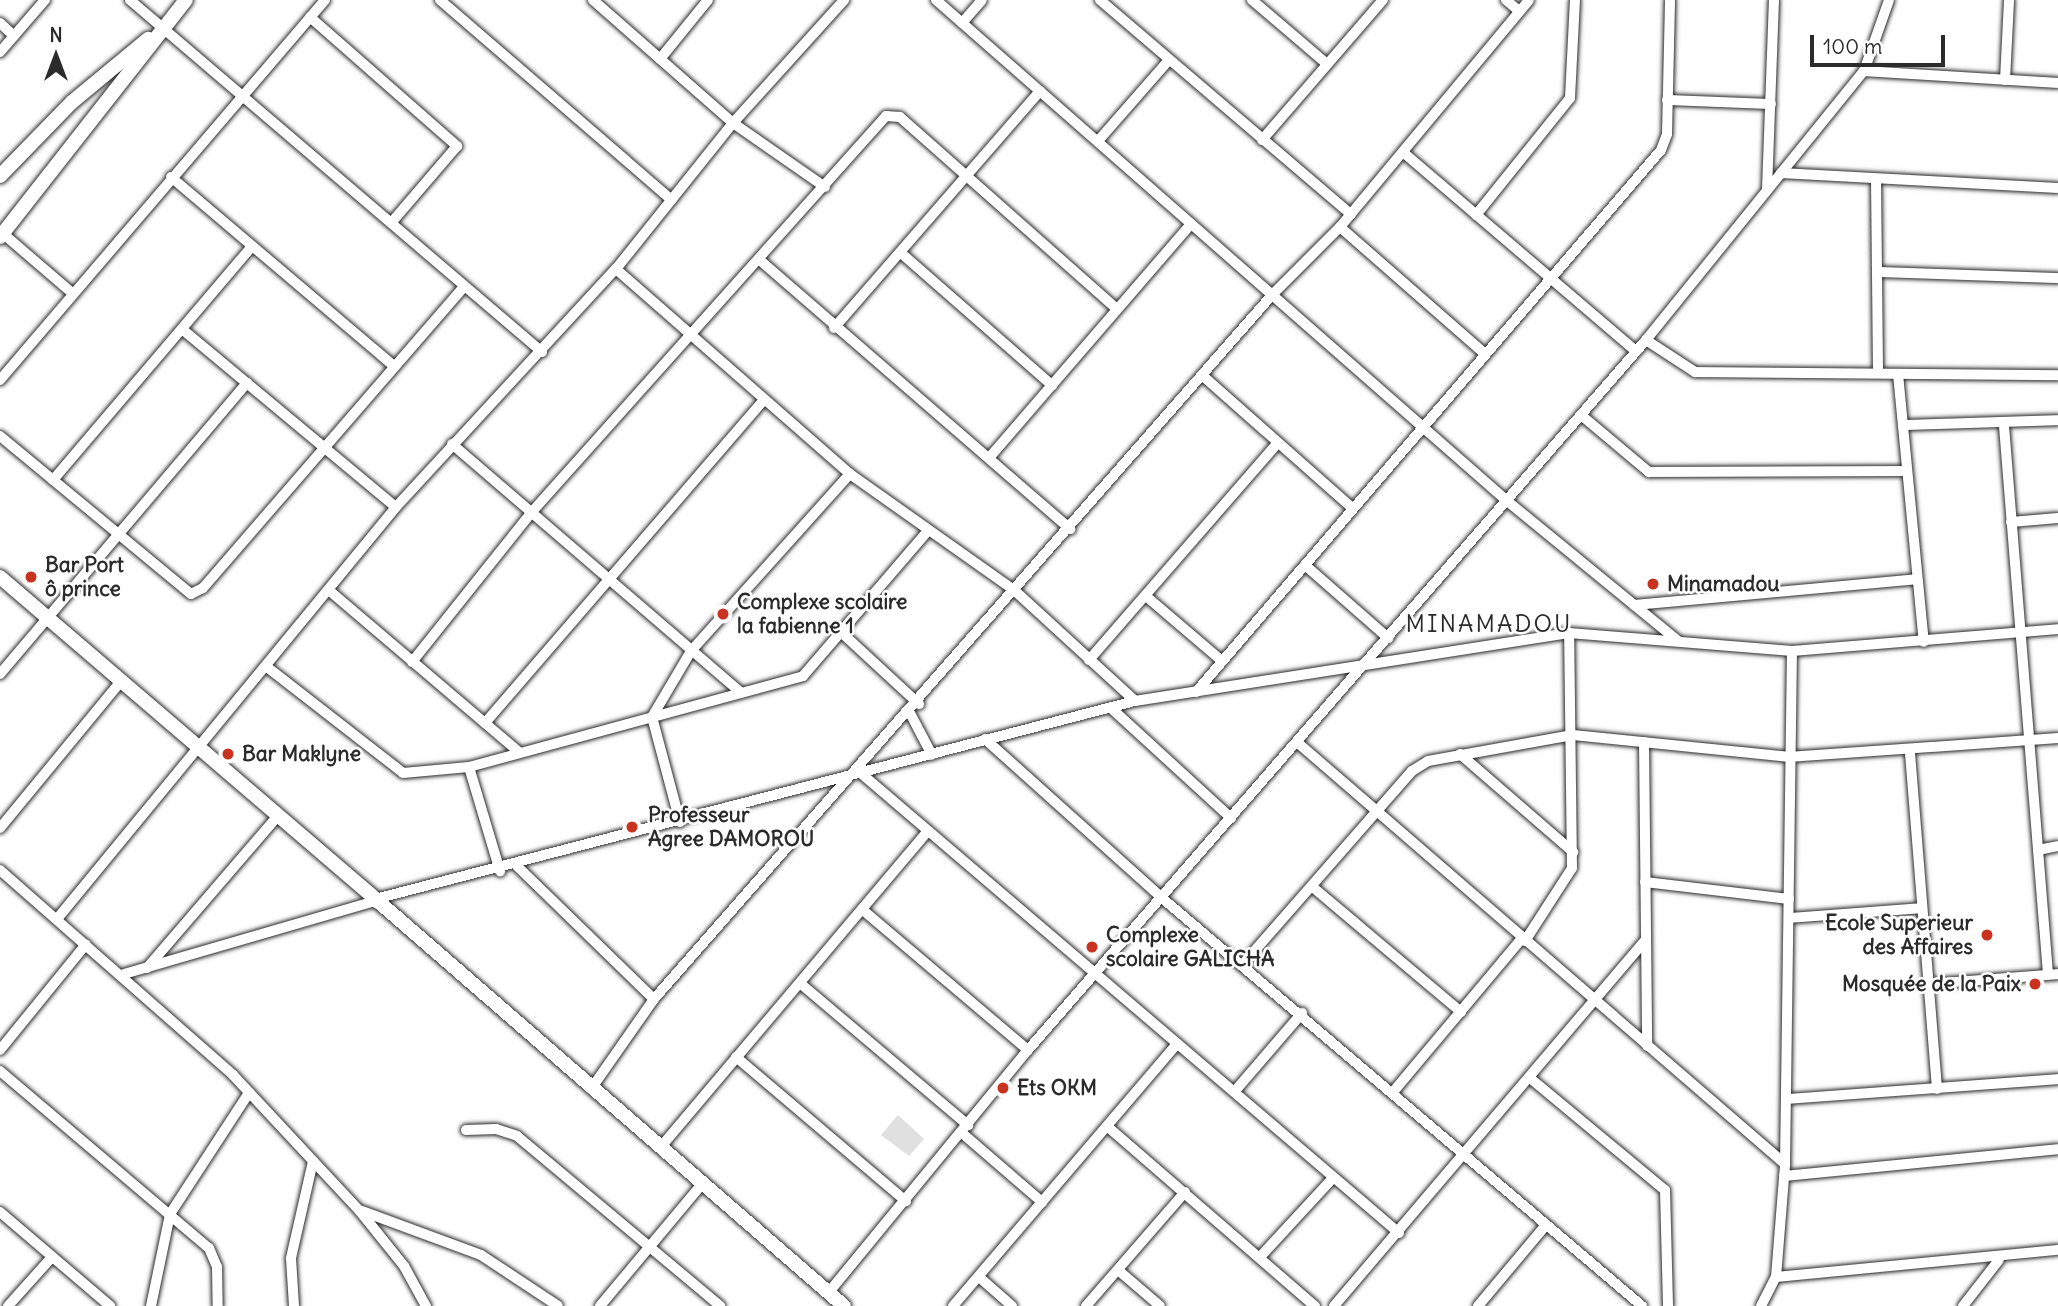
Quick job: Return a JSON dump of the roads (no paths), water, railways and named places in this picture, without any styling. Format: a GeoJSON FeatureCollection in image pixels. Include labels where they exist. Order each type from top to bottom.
{"type":"FeatureCollection","features":[{"type":"Feature","properties":{"kind":"street"},"geometry":{"type":"LineString","coordinates":[[0,52],[45,0]]}},
{"type":"Feature","properties":{"kind":"street"},"geometry":{"type":"LineString","coordinates":[[130,0],[542,352]]}},
{"type":"Feature","properties":{"kind":"street"},"geometry":{"type":"LineString","coordinates":[[71,292],[1,234],[104,110],[162,27],[186,0]]}},
{"type":"Feature","properties":{"kind":"street"},"geometry":{"type":"LineString","coordinates":[[0,380],[240,93],[325,0]]}},
{"type":"Feature","properties":{"kind":"street"},"geometry":{"type":"LineString","coordinates":[[440,0],[672,200]]}},
{"type":"Feature","properties":{"kind":"street"},"geometry":{"type":"LineString","coordinates":[[593,0],[733,123],[825,187]]}},
{"type":"Feature","properties":{"kind":"street"},"geometry":{"type":"LineString","coordinates":[[660,59],[708,0]]}},
{"type":"Feature","properties":{"kind":"street"},"geometry":{"type":"LineString","coordinates":[[57,919],[331,592],[396,507],[617,269],[733,123],[844,0]]}},
{"type":"Feature","properties":{"kind":"street"},"geometry":{"type":"LineString","coordinates":[[936,0],[1272,295],[1424,424],[1506,500],[1679,641]]}},
{"type":"Feature","properties":{"kind":"street"},"geometry":{"type":"LineString","coordinates":[[962,23],[982,0]]}},
{"type":"Feature","properties":{"kind":"street"},"geometry":{"type":"LineString","coordinates":[[1100,0],[1351,215]]}},
{"type":"Feature","properties":{"kind":"street"},"geometry":{"type":"LineString","coordinates":[[1252,0],[1328,64]]}},
{"type":"Feature","properties":{"kind":"street"},"geometry":{"type":"LineString","coordinates":[[1262,139],[1382,0]]}},
{"type":"Feature","properties":{"kind":"street"},"geometry":{"type":"LineString","coordinates":[[1507,0],[1519,11]]}},
{"type":"Feature","properties":{"kind":"street"},"geometry":{"type":"LineString","coordinates":[[591,1088],[654,999],[844,781],[919,704],[1014,590],[1272,295],[1351,215],[1529,0]]}},
{"type":"Feature","properties":{"kind":"street"},"geometry":{"type":"LineString","coordinates":[[1476,215],[1570,98],[1575,0]]}},
{"type":"Feature","properties":{"kind":"street"},"geometry":{"type":"LineString","coordinates":[[1196,692],[1664,145],[1670,0]]}},
{"type":"Feature","properties":{"kind":"street"},"geometry":{"type":"LineString","coordinates":[[1768,190],[1774,0]]}},
{"type":"Feature","properties":{"kind":"street"},"geometry":{"type":"LineString","coordinates":[[829,1292],[1028,1050],[1367,667],[1388,638],[1646,340],[1864,71],[1889,0]]}},
{"type":"Feature","properties":{"kind":"street"},"geometry":{"type":"LineString","coordinates":[[2005,80],[2009,0]]}},
{"type":"Feature","properties":{"kind":"street"},"geometry":{"type":"LineString","coordinates":[[310,17],[457,146],[391,223]]}},
{"type":"Feature","properties":{"kind":"street"},"geometry":{"type":"LineString","coordinates":[[0,23],[15,36]]}},
{"type":"Feature","properties":{"kind":"street"},"geometry":{"type":"LineString","coordinates":[[0,176],[72,102],[162,27]]}},
{"type":"Feature","properties":{"kind":"street"},"geometry":{"type":"LineString","coordinates":[[1098,141],[1169,60]]}},
{"type":"Feature","properties":{"kind":"street"},"geometry":{"type":"LineString","coordinates":[[1864,71],[2058,83]]}},
{"type":"Feature","properties":{"kind":"street"},"geometry":{"type":"LineString","coordinates":[[834,327],[1040,91]]}},
{"type":"Feature","properties":{"kind":"street"},"geometry":{"type":"LineString","coordinates":[[1667,100],[1771,104]]}},
{"type":"Feature","properties":{"kind":"street"},"geometry":{"type":"LineString","coordinates":[[412,662],[530,514],[691,333],[762,262],[881,119],[892,115],[968,175],[1116,308]]}},
{"type":"Feature","properties":{"kind":"street"},"geometry":{"type":"LineString","coordinates":[[1404,153],[1636,351]]}},
{"type":"Feature","properties":{"kind":"street"},"geometry":{"type":"LineString","coordinates":[[1781,173],[2058,188]]}},
{"type":"Feature","properties":{"kind":"street"},"geometry":{"type":"LineString","coordinates":[[172,177],[394,366]]}},
{"type":"Feature","properties":{"kind":"street"},"geometry":{"type":"LineString","coordinates":[[1876,179],[1878,373]]}},
{"type":"Feature","properties":{"kind":"street"},"geometry":{"type":"LineString","coordinates":[[989,458],[1191,224]]}},
{"type":"Feature","properties":{"kind":"street"},"geometry":{"type":"LineString","coordinates":[[1340,227],[1485,354]]}},
{"type":"Feature","properties":{"kind":"street"},"geometry":{"type":"LineString","coordinates":[[53,480],[252,246]]}},
{"type":"Feature","properties":{"kind":"street"},"geometry":{"type":"LineString","coordinates":[[901,253],[1052,385]]}},
{"type":"Feature","properties":{"kind":"street"},"geometry":{"type":"LineString","coordinates":[[762,262],[1070,529]]}},
{"type":"Feature","properties":{"kind":"street"},"geometry":{"type":"LineString","coordinates":[[617,269],[691,333],[762,401],[850,474],[926,532],[1014,590],[1135,701]]}},
{"type":"Feature","properties":{"kind":"street"},"geometry":{"type":"LineString","coordinates":[[1877,272],[2058,278]]}},
{"type":"Feature","properties":{"kind":"street"},"geometry":{"type":"LineString","coordinates":[[0,436],[180,591],[197,592],[464,287]]}},
{"type":"Feature","properties":{"kind":"street"},"geometry":{"type":"LineString","coordinates":[[182,329],[396,507]]}},
{"type":"Feature","properties":{"kind":"street"},"geometry":{"type":"LineString","coordinates":[[1646,340],[1688,371],[2058,375]]}},
{"type":"Feature","properties":{"kind":"street"},"geometry":{"type":"LineString","coordinates":[[1898,374],[1924,642]]}},
{"type":"Feature","properties":{"kind":"street"},"geometry":{"type":"LineString","coordinates":[[1203,376],[1352,508]]}},
{"type":"Feature","properties":{"kind":"street"},"geometry":{"type":"LineString","coordinates":[[0,674],[247,383]]}},
{"type":"Feature","properties":{"kind":"street"},"geometry":{"type":"LineString","coordinates":[[485,723],[606,577],[762,401]]}},
{"type":"Feature","properties":{"kind":"street"},"geometry":{"type":"LineString","coordinates":[[1581,415],[1649,472],[1907,471]]}},
{"type":"Feature","properties":{"kind":"street"},"geometry":{"type":"LineString","coordinates":[[1903,425],[2004,426],[2058,420]]}},
{"type":"Feature","properties":{"kind":"street"},"geometry":{"type":"LineString","coordinates":[[1929,984],[2053,974],[2038,850],[2004,426]]}},
{"type":"Feature","properties":{"kind":"street"},"geometry":{"type":"LineString","coordinates":[[1089,660],[1278,443]]}},
{"type":"Feature","properties":{"kind":"street"},"geometry":{"type":"LineString","coordinates":[[452,444],[530,514],[741,693]]}},
{"type":"Feature","properties":{"kind":"street"},"geometry":{"type":"LineString","coordinates":[[680,822],[652,717],[691,651],[850,474]]}},
{"type":"Feature","properties":{"kind":"street"},"geometry":{"type":"LineString","coordinates":[[2011,522],[2058,518]]}},
{"type":"Feature","properties":{"kind":"street"},"geometry":{"type":"LineString","coordinates":[[267,667],[403,773],[469,767],[803,676],[926,532]]}},
{"type":"Feature","properties":{"kind":"street"},"geometry":{"type":"LineString","coordinates":[[1305,565],[1388,638]]}},
{"type":"Feature","properties":{"kind":"street"},"geometry":{"type":"LineString","coordinates":[[0,577],[844,1306]]}},
{"type":"Feature","properties":{"kind":"street"},"geometry":{"type":"LineString","coordinates":[[1634,605],[1917,579]]}},
{"type":"Feature","properties":{"kind":"street"},"geometry":{"type":"LineString","coordinates":[[331,592],[520,754]]}},
{"type":"Feature","properties":{"kind":"street"},"geometry":{"type":"LineString","coordinates":[[1146,597],[1222,661]]}},
{"type":"Feature","properties":{"kind":"street"},"geometry":{"type":"LineString","coordinates":[[124,974],[375,899],[499,871],[844,781],[985,739],[1135,701],[1367,667],[1569,633],[1792,651],[2058,629]]}},
{"type":"Feature","properties":{"kind":"street"},"geometry":{"type":"LineString","coordinates":[[842,633],[919,704]]}},
{"type":"Feature","properties":{"kind":"street"},"geometry":{"type":"LineString","coordinates":[[1393,1091],[1524,940],[1565,884],[1573,852],[1573,735],[1569,633]]}},
{"type":"Feature","properties":{"kind":"street"},"geometry":{"type":"LineString","coordinates":[[1770,1306],[1785,1164],[1789,918],[1788,757],[1792,651]]}},
{"type":"Feature","properties":{"kind":"street"},"geometry":{"type":"LineString","coordinates":[[0,828],[121,681]]}},
{"type":"Feature","properties":{"kind":"street"},"geometry":{"type":"LineString","coordinates":[[1111,708],[1231,818]]}},
{"type":"Feature","properties":{"kind":"street"},"geometry":{"type":"LineString","coordinates":[[910,713],[932,755]]}},
{"type":"Feature","properties":{"kind":"street"},"geometry":{"type":"LineString","coordinates":[[1243,964],[1315,889],[1378,811],[1420,765],[1460,754],[1573,735],[1788,757],[1910,753],[2058,738]]}},
{"type":"Feature","properties":{"kind":"street"},"geometry":{"type":"LineString","coordinates":[[985,739],[1162,898],[1302,1013],[1642,1306]]}},
{"type":"Feature","properties":{"kind":"street"},"geometry":{"type":"LineString","coordinates":[[1644,742],[1647,1046]]}},
{"type":"Feature","properties":{"kind":"street"},"geometry":{"type":"LineString","coordinates":[[1298,743],[1785,1164]]}},
{"type":"Feature","properties":{"kind":"street"},"geometry":{"type":"LineString","coordinates":[[1910,753],[1937,1089]]}},
{"type":"Feature","properties":{"kind":"street"},"geometry":{"type":"LineString","coordinates":[[1460,754],[1573,852]]}},
{"type":"Feature","properties":{"kind":"street"},"geometry":{"type":"LineString","coordinates":[[469,767],[499,871]]}},
{"type":"Feature","properties":{"kind":"street"},"geometry":{"type":"LineString","coordinates":[[863,775],[925,834],[1235,1091],[1399,1233]]}},
{"type":"Feature","properties":{"kind":"street"},"geometry":{"type":"LineString","coordinates":[[146,969],[277,817]]}},
{"type":"Feature","properties":{"kind":"street"},"geometry":{"type":"LineString","coordinates":[[660,1148],[864,911],[925,834]]}},
{"type":"Feature","properties":{"kind":"street"},"geometry":{"type":"LineString","coordinates":[[2038,850],[2058,846]]}},
{"type":"Feature","properties":{"kind":"street"},"geometry":{"type":"LineString","coordinates":[[517,866],[654,999]]}},
{"type":"Feature","properties":{"kind":"street"},"geometry":{"type":"LineString","coordinates":[[0,870],[124,974],[249,1093],[359,1210],[404,1266],[426,1306]]}},
{"type":"Feature","properties":{"kind":"street"},"geometry":{"type":"LineString","coordinates":[[1645,882],[1789,899]]}},
{"type":"Feature","properties":{"kind":"street"},"geometry":{"type":"LineString","coordinates":[[1315,889],[1461,1012]]}},
{"type":"Feature","properties":{"kind":"street"},"geometry":{"type":"LineString","coordinates":[[1789,918],[1922,908]]}},
{"type":"Feature","properties":{"kind":"street"},"geometry":{"type":"LineString","coordinates":[[864,911],[1028,1050]]}},
{"type":"Feature","properties":{"kind":"street"},"geometry":{"type":"LineString","coordinates":[[1334,1306],[1468,1155],[1646,940]]}},
{"type":"Feature","properties":{"kind":"street"},"geometry":{"type":"LineString","coordinates":[[0,1050],[86,944]]}},
{"type":"Feature","properties":{"kind":"street"},"geometry":{"type":"LineString","coordinates":[[801,984],[965,1129],[1042,1202]]}},
{"type":"Feature","properties":{"kind":"street"},"geometry":{"type":"LineString","coordinates":[[1235,1091],[1302,1013]]}},
{"type":"Feature","properties":{"kind":"street"},"geometry":{"type":"LineString","coordinates":[[953,1306],[1177,1044]]}},
{"type":"Feature","properties":{"kind":"street"},"geometry":{"type":"LineString","coordinates":[[736,1058],[906,1201]]}},
{"type":"Feature","properties":{"kind":"street"},"geometry":{"type":"LineString","coordinates":[[0,1071],[170,1214],[213,1254],[218,1306]]}},
{"type":"Feature","properties":{"kind":"street"},"geometry":{"type":"LineString","coordinates":[[1530,1078],[1665,1190],[1668,1306]]}},
{"type":"Feature","properties":{"kind":"street"},"geometry":{"type":"LineString","coordinates":[[1787,1099],[2058,1080]]}},
{"type":"Feature","properties":{"kind":"street"},"geometry":{"type":"LineString","coordinates":[[151,1306],[170,1214],[249,1093]]}},
{"type":"Feature","properties":{"kind":"street"},"geometry":{"type":"LineString","coordinates":[[1108,1127],[1315,1306]]}},
{"type":"Feature","properties":{"kind":"street"},"geometry":{"type":"LineString","coordinates":[[466,1130],[496,1129],[517,1136],[653,1245],[720,1306]]}},
{"type":"Feature","properties":{"kind":"street"},"geometry":{"type":"LineString","coordinates":[[1784,1177],[2058,1149]]}},
{"type":"Feature","properties":{"kind":"street"},"geometry":{"type":"LineString","coordinates":[[295,1306],[291,1258],[313,1161]]}},
{"type":"Feature","properties":{"kind":"street"},"geometry":{"type":"LineString","coordinates":[[1260,1257],[1333,1178]]}},
{"type":"Feature","properties":{"kind":"street"},"geometry":{"type":"LineString","coordinates":[[600,1306],[703,1183]]}},
{"type":"Feature","properties":{"kind":"street"},"geometry":{"type":"LineString","coordinates":[[1086,1306],[1185,1192]]}},
{"type":"Feature","properties":{"kind":"street"},"geometry":{"type":"LineString","coordinates":[[359,1210],[481,1255],[558,1306]]}},
{"type":"Feature","properties":{"kind":"street"},"geometry":{"type":"LineString","coordinates":[[0,1212],[110,1306]]}},
{"type":"Feature","properties":{"kind":"street"},"geometry":{"type":"LineString","coordinates":[[1479,1306],[1546,1225]]}},
{"type":"Feature","properties":{"kind":"street"},"geometry":{"type":"LineString","coordinates":[[1772,1281],[1999,1260],[2058,1250]]}},
{"type":"Feature","properties":{"kind":"street"},"geometry":{"type":"LineString","coordinates":[[8,1306],[52,1257]]}},
{"type":"Feature","properties":{"kind":"street"},"geometry":{"type":"LineString","coordinates":[[1963,1306],[1999,1260]]}},
{"type":"Feature","properties":{"kind":"street"},"geometry":{"type":"LineString","coordinates":[[1118,1270],[1160,1306]]}},
{"type":"Feature","properties":{"kind":"street"},"geometry":{"type":"LineString","coordinates":[[979,1277],[1012,1306]]}},
{"type":"Feature","properties":{"kind":"street"},"geometry":{"type":"LineString","coordinates":[[1761,1306],[1772,1281]]}},
{"type":"Feature","properties":{"kind":"place","name":"Bar Port ô prince"},"geometry":{"type":"Point","coordinates":[31,577]}},
{"type":"Feature","properties":{"kind":"place","name":"Minamadou"},"geometry":{"type":"Point","coordinates":[1653,584]}},
{"type":"Feature","properties":{"kind":"place","name":"Complexe scolaire la fabienne 1"},"geometry":{"type":"Point","coordinates":[723,614]}},
{"type":"Feature","properties":{"kind":"place","name":"Bar Maklyne"},"geometry":{"type":"Point","coordinates":[228,754]}},
{"type":"Feature","properties":{"kind":"place","name":"Professeur Agree DAMOROU"},"geometry":{"type":"Point","coordinates":[632,827]}},
{"type":"Feature","properties":{"kind":"place","name":"Ecole Superieur des Affaires"},"geometry":{"type":"Point","coordinates":[1987,935]}},
{"type":"Feature","properties":{"kind":"place","name":"Complexe scolaire GALICHA"},"geometry":{"type":"Point","coordinates":[1092,947]}},
{"type":"Feature","properties":{"kind":"place","name":"Mosquée de la Paix"},"geometry":{"type":"Point","coordinates":[2035,984]}},
{"type":"Feature","properties":{"kind":"place","name":"Ets OKM"},"geometry":{"type":"Point","coordinates":[1003,1088]}},
{"type":"Feature","properties":{"kind":"district","name":"MINAMADOU"},"geometry":{"type":"Point","coordinates":[1489,624]}}]}
